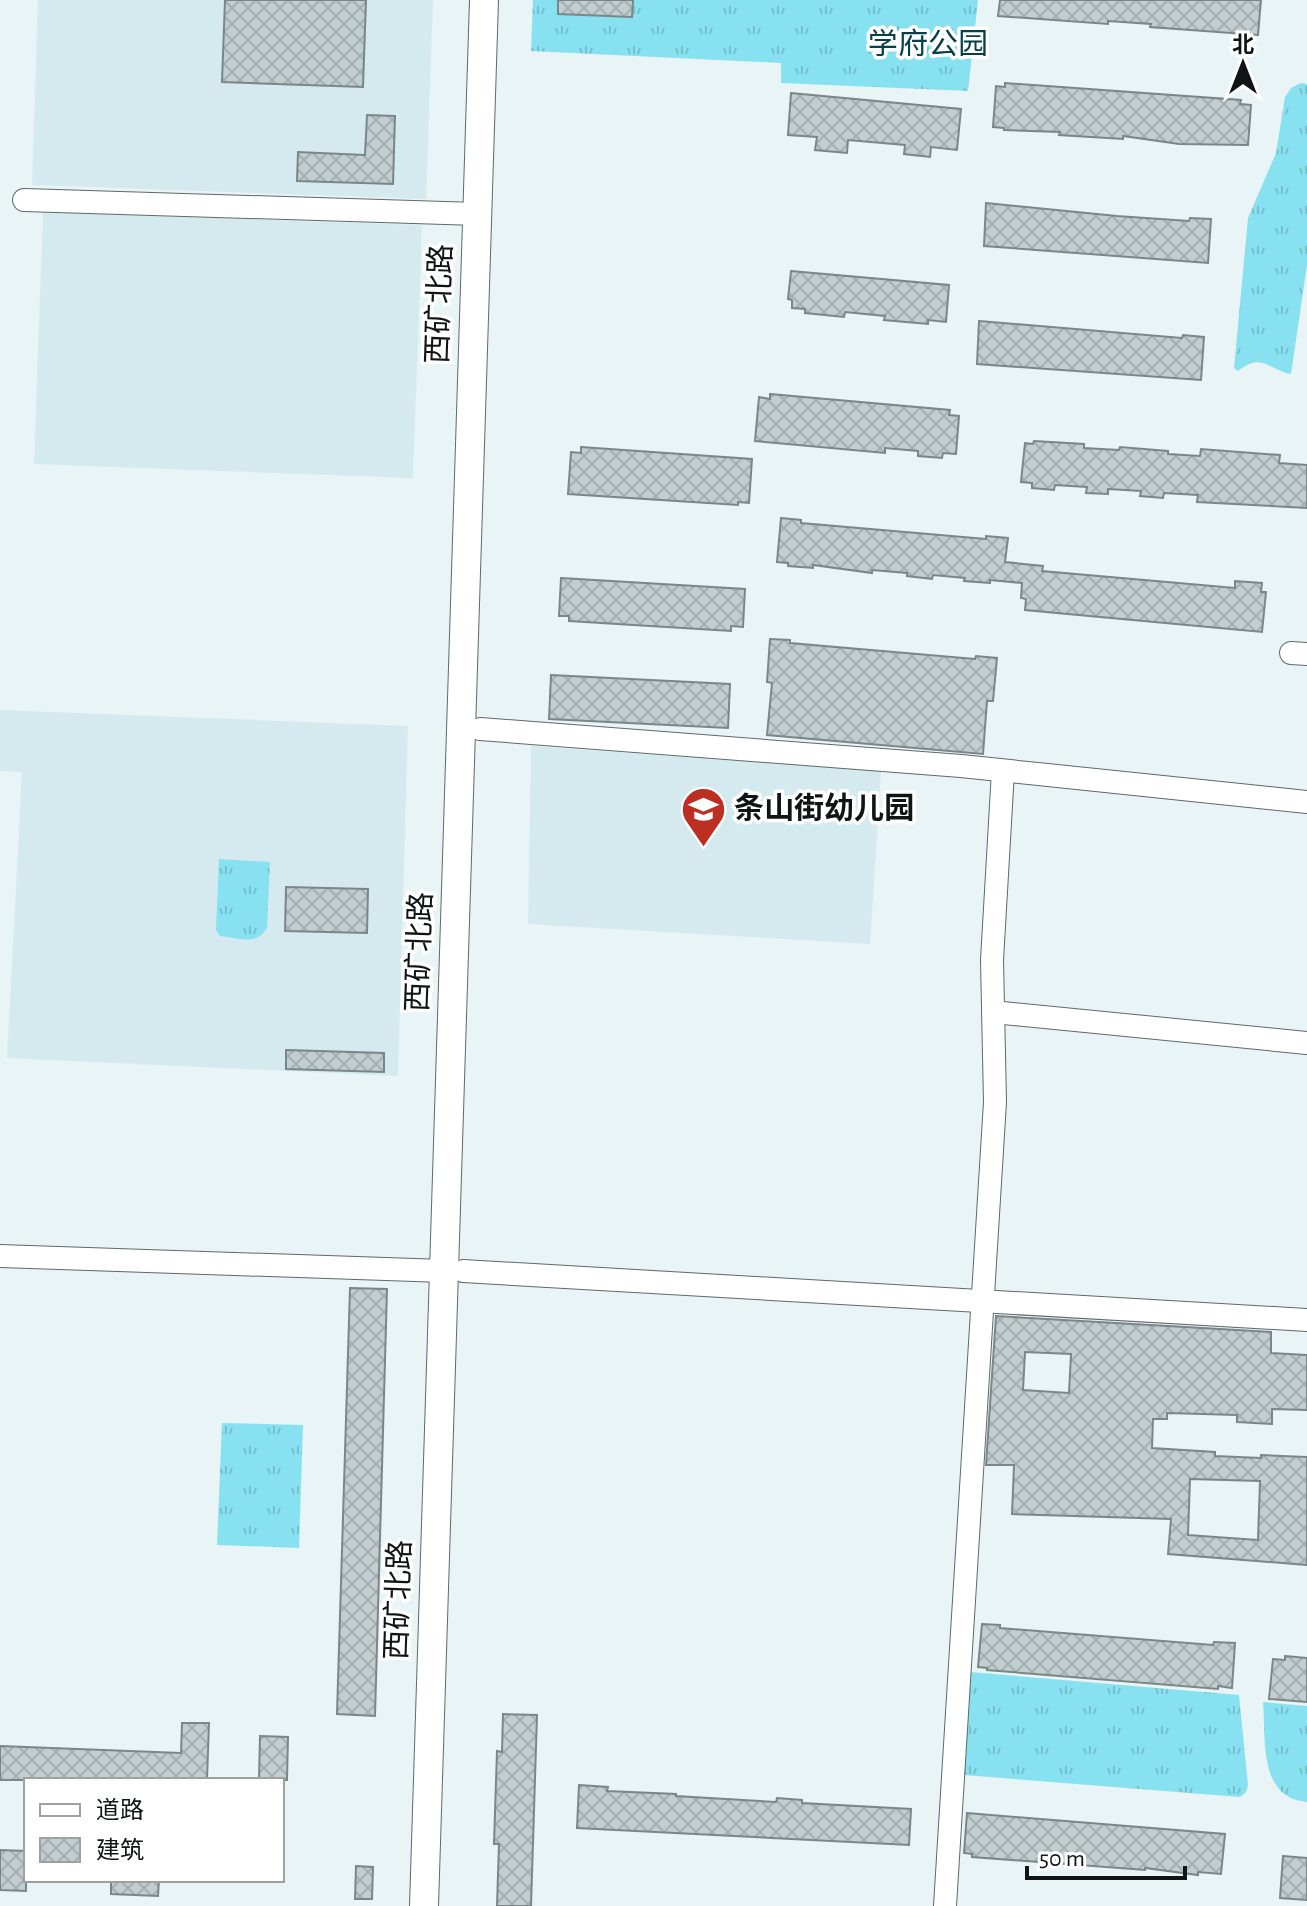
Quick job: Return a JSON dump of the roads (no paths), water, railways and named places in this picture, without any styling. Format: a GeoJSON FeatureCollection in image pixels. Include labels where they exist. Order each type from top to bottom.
{"type":"FeatureCollection","features":[{"type":"Feature","properties":{"kind":"main road","name":"西矿北路"},"geometry":{"type":"LineString","coordinates":[[444,1906],[453,1271],[484,0]]}},
{"type":"Feature","properties":{"kind":"main road","name":"西矿北路"},"geometry":{"type":"LineString","coordinates":[[424,1906],[480,729],[503,0]]}},
{"type":"Feature","properties":{"kind":"street"},"geometry":{"type":"LineString","coordinates":[[24,200],[477,214]]}},
{"type":"Feature","properties":{"kind":"street"},"geometry":{"type":"LineString","coordinates":[[480,729],[1003,771],[1307,802]]}},
{"type":"Feature","properties":{"kind":"street"},"geometry":{"type":"LineString","coordinates":[[945,1906],[995,1102],[992,960],[1003,771]]}},
{"type":"Feature","properties":{"kind":"street"},"geometry":{"type":"LineString","coordinates":[[993,1012],[1307,1043]]}},
{"type":"Feature","properties":{"kind":"street"},"geometry":{"type":"LineString","coordinates":[[0,1256],[453,1271],[1307,1320]]}},
{"type":"Feature","properties":{"kind":"place","name":"条山街幼儿园"},"geometry":{"type":"Point","coordinates":[703,848]}},
{"type":"Feature","properties":{"kind":"park label","name":"学府公园"},"geometry":{"type":"Point","coordinates":[928,45]}}]}
